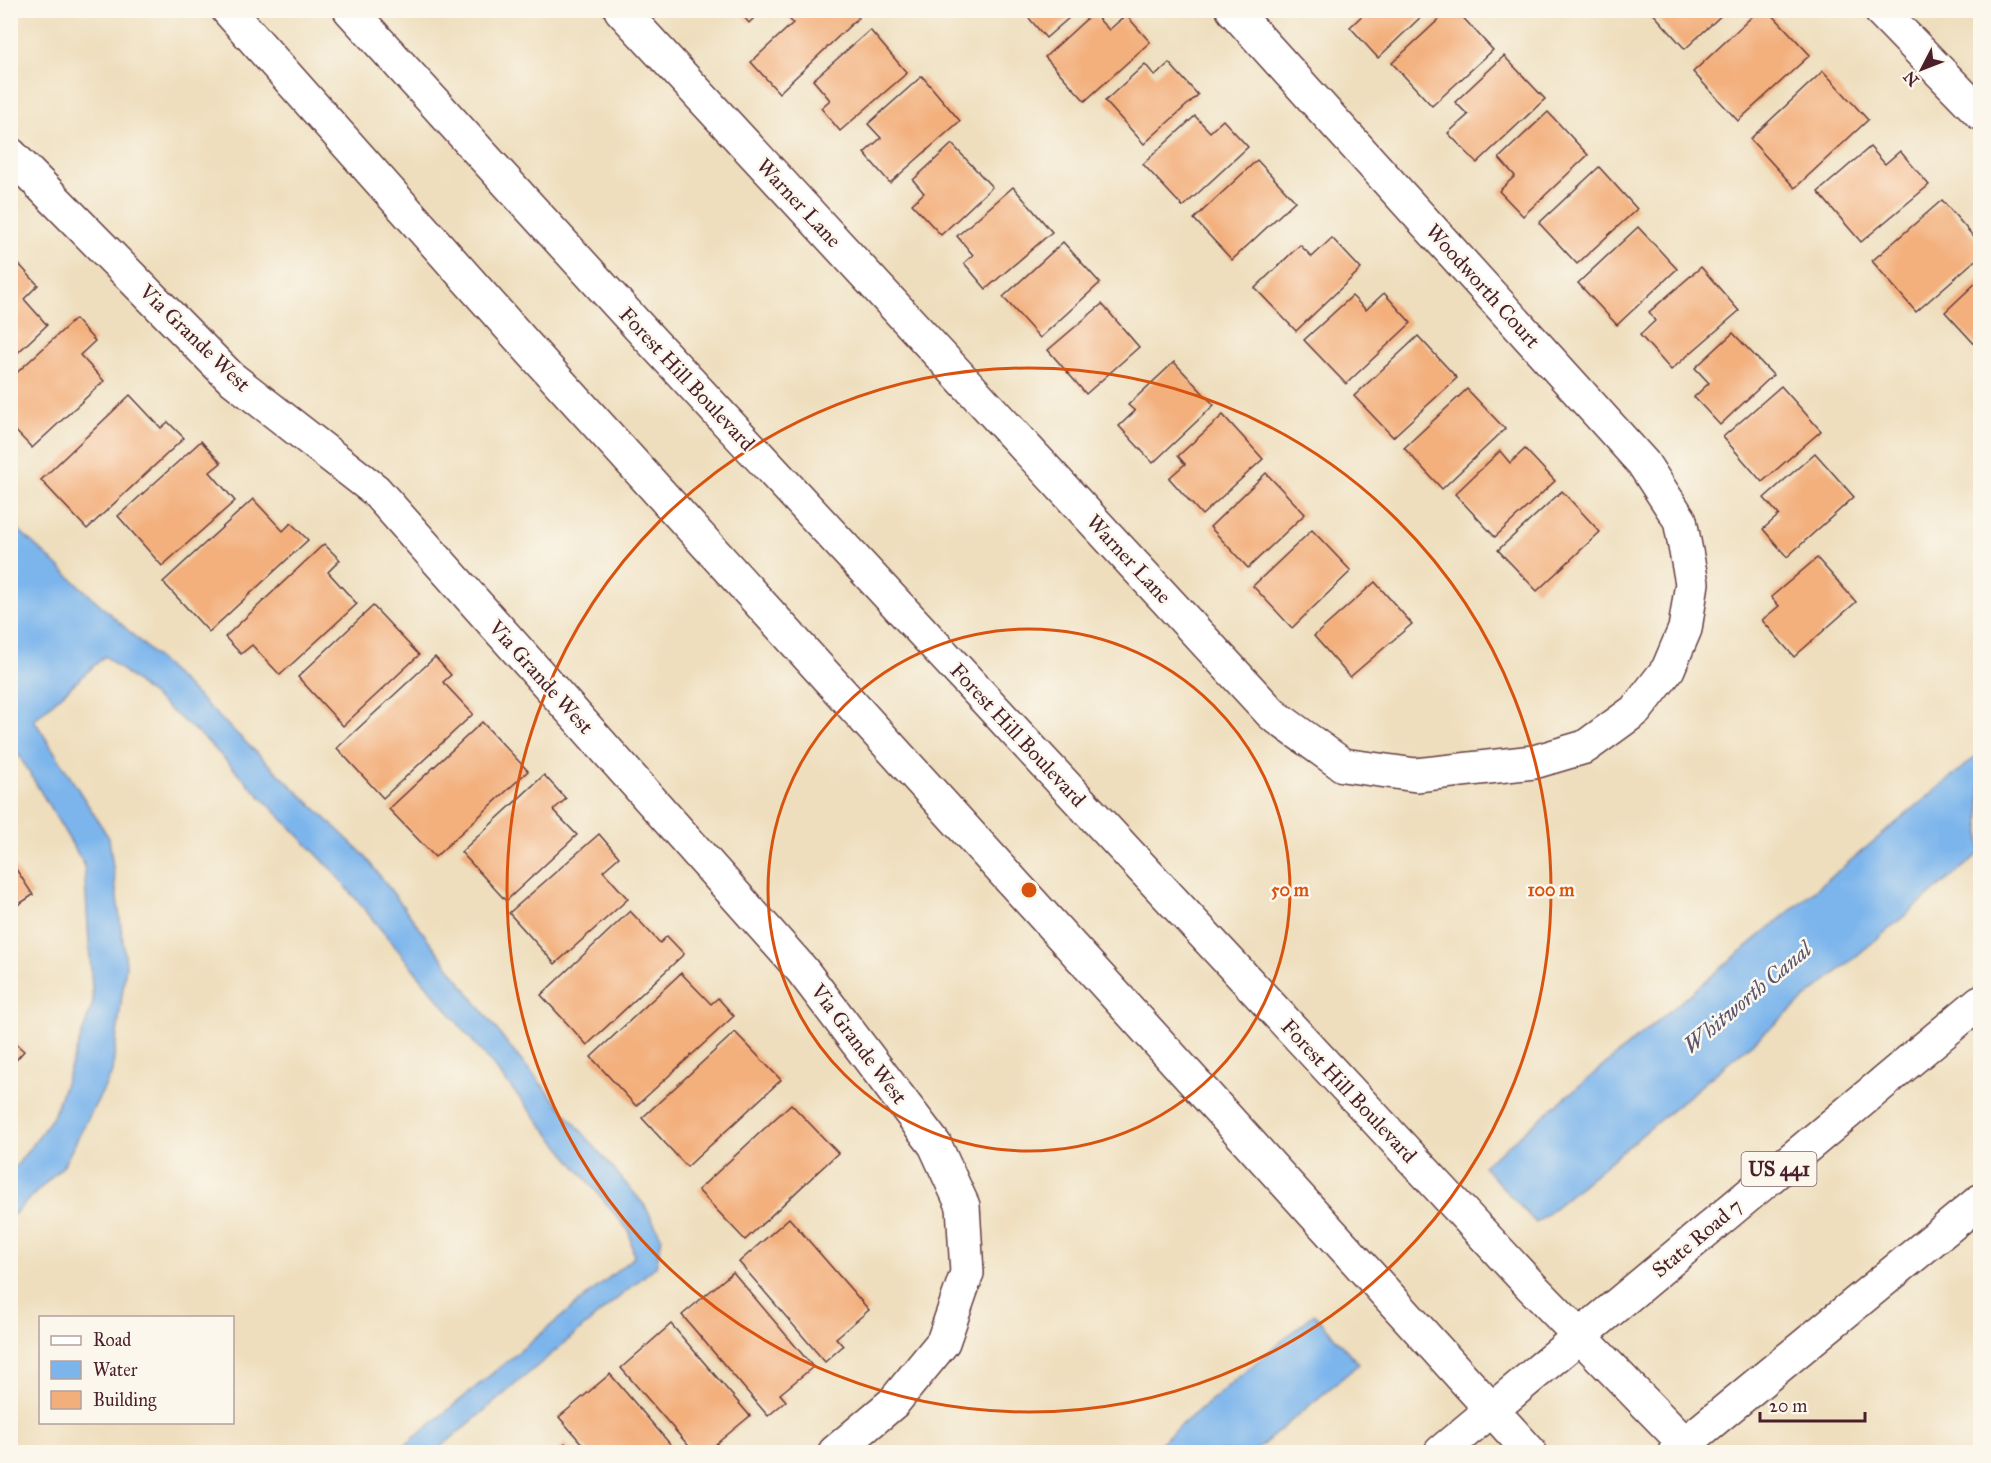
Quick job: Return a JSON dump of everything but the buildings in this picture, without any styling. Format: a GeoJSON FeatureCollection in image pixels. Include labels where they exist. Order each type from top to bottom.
{"type":"FeatureCollection","features":[{"type":"Feature","properties":{"kind":"main road"},"geometry":{"type":"LineString","coordinates":[[228,10],[540,361],[1530,1452]]}},
{"type":"Feature","properties":{"kind":"main road","name":"Forest Hill Boulevard"},"geometry":{"type":"LineString","coordinates":[[350,10],[648,337],[1685,1450]]}},
{"type":"Feature","properties":{"kind":"main road","name":"Warner Lane"},"geometry":{"type":"LineString","coordinates":[[621,10],[1272,714],[1343,765],[1416,775],[1534,762],[1585,747],[1636,710],[1668,669],[1685,629],[1692,583]]}},
{"type":"Feature","properties":{"kind":"main road","name":"Woodworth Court"},"geometry":{"type":"LineString","coordinates":[[1233,10],[1643,463],[1680,520],[1692,583]]}},
{"type":"Feature","properties":{"kind":"main road"},"geometry":{"type":"LineString","coordinates":[[1880,10],[1980,113]]}},
{"type":"Feature","properties":{"kind":"main road","name":"Via Grande West"},"geometry":{"type":"LineString","coordinates":[[10,154],[230,377],[375,490],[802,970],[935,1145],[963,1206],[967,1273],[942,1342],[892,1403],[835,1452]]}},
{"type":"Feature","properties":{"kind":"main road","name":"State Road 7"},"geometry":{"type":"LineString","coordinates":[[1441,1452],[1980,1002]]}},
{"type":"Feature","properties":{"kind":"main road"},"geometry":{"type":"LineString","coordinates":[[1685,1450],[1980,1201]]}},
{"type":"Feature","properties":{"kind":"water"},"geometry":{"type":"Polygon","coordinates":[[[11,523],[131,633],[364,855],[513,1051],[645,1206],[662,1238],[656,1266],[435,1452],[397,1452],[634,1257],[629,1231],[333,871],[205,739],[105,656],[34,720],[109,838],[126,964],[112,1073],[63,1166],[11,1217],[11,1173],[53,1117],[93,1003],[84,864],[11,742],[11,523]]]}},
{"type":"Feature","properties":{"kind":"water","name":"Whitworth Canal"},"geometry":{"type":"Polygon","coordinates":[[[1980,753],[1980,853],[1536,1223],[1483,1166],[1980,753]]]}},
{"type":"Feature","properties":{"kind":"water"},"geometry":{"type":"Polygon","coordinates":[[[1314,1314],[1359,1364],[1254,1452],[1149,1452],[1314,1314]]]}}]}
